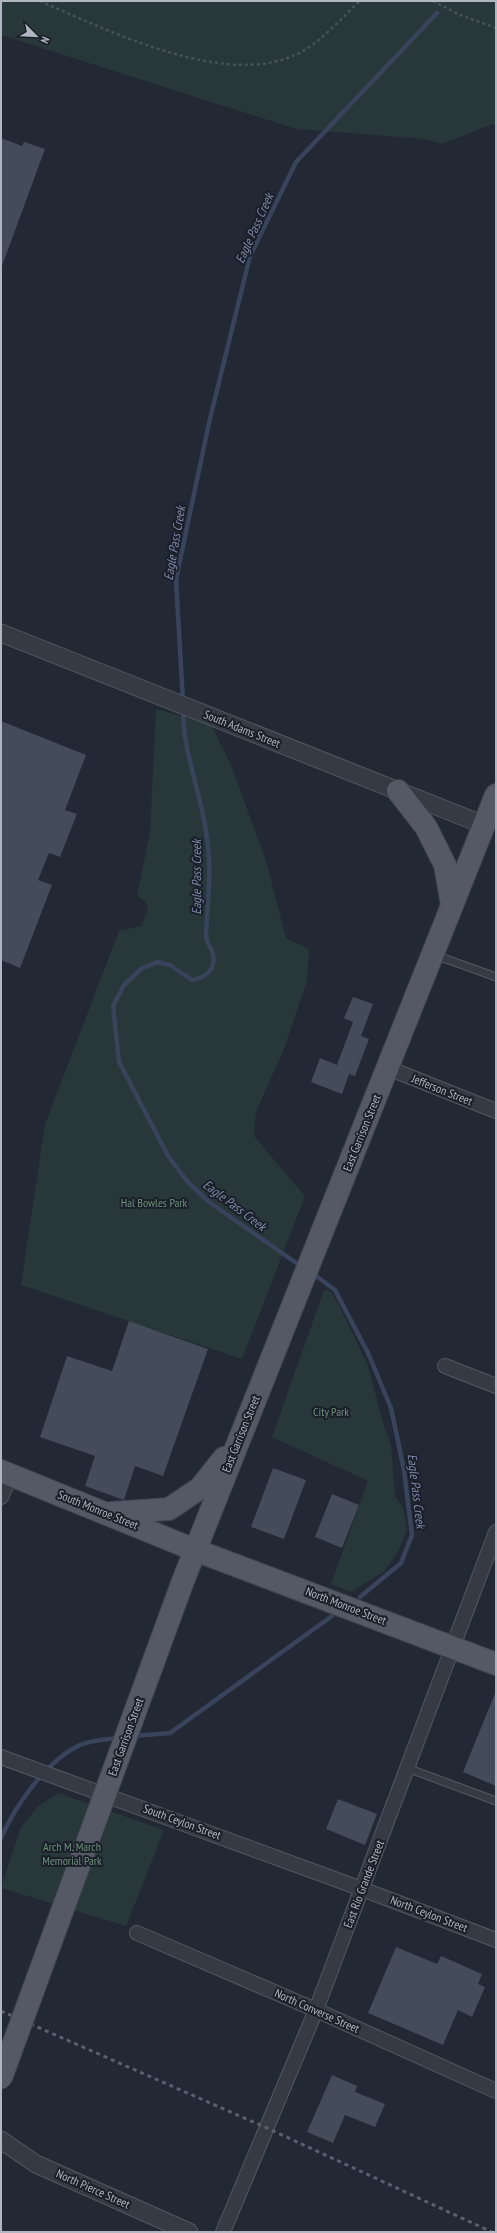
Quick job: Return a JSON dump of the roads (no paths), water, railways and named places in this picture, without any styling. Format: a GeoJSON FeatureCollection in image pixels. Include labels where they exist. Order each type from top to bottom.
{"type":"FeatureCollection","features":[{"type":"Feature","properties":{"kind":"main road"},"geometry":{"type":"LineString","coordinates":[[398,791],[430,833],[445,866],[452,905]]}},
{"type":"Feature","properties":{"kind":"main road","name":"East Garrison Street"},"geometry":{"type":"LineString","coordinates":[[1,2078],[183,1581],[452,905],[490,827],[496,795]]}},
{"type":"Feature","properties":{"kind":"main road"},"geometry":{"type":"LineString","coordinates":[[107,1514],[169,1509],[200,1488],[240,1438]]}},
{"type":"Feature","properties":{"kind":"main road","name":"South Monroe Street"},"geometry":{"type":"LineString","coordinates":[[6,1473],[195,1550]]}},
{"type":"Feature","properties":{"kind":"main road","name":"North Monroe Street"},"geometry":{"type":"LineString","coordinates":[[195,1550],[496,1664]]}},
{"type":"Feature","properties":{"kind":"street","name":"South Adams Street"},"geometry":{"type":"LineString","coordinates":[[1,633],[490,827]]}},
{"type":"Feature","properties":{"kind":"street","name":"Jefferson Street"},"geometry":{"type":"LineString","coordinates":[[388,1068],[496,1111]]}},
{"type":"Feature","properties":{"kind":"street"},"geometry":{"type":"LineString","coordinates":[[445,1366],[496,1386]]}},
{"type":"Feature","properties":{"kind":"street"},"geometry":{"type":"LineString","coordinates":[[1,1497],[6,1473]]}},
{"type":"Feature","properties":{"kind":"street","name":"East Río Grande Street"},"geometry":{"type":"LineString","coordinates":[[223,2232],[316,2010],[496,1532]]}},
{"type":"Feature","properties":{"kind":"street","name":"South Ceylon Street"},"geometry":{"type":"LineString","coordinates":[[1,1757],[362,1889]]}},
{"type":"Feature","properties":{"kind":"street","name":"North Ceylon Street"},"geometry":{"type":"LineString","coordinates":[[362,1889],[496,1940]]}},
{"type":"Feature","properties":{"kind":"street","name":"North Converse Street"},"geometry":{"type":"LineString","coordinates":[[137,1933],[316,2010],[496,2091]]}},
{"type":"Feature","properties":{"kind":"street","name":"North Pierce Street"},"geometry":{"type":"LineString","coordinates":[[1,2140],[36,2164],[189,2232]]}},
{"type":"Feature","properties":{"kind":"lane"},"geometry":{"type":"LineString","coordinates":[[433,954],[496,977]]}},
{"type":"Feature","properties":{"kind":"lane"},"geometry":{"type":"LineString","coordinates":[[408,1768],[496,1801]]}},
{"type":"Feature","properties":{"kind":"waterway","name":"Eagle Pass Creek"},"geometry":{"type":"LineString","coordinates":[[183,702],[176,579],[209,423],[250,256],[296,162],[437,13]]}},
{"type":"Feature","properties":{"kind":"waterway","name":"Eagle Pass Creek"},"geometry":{"type":"LineString","coordinates":[[183,710],[186,741],[208,844],[209,883],[206,934],[207,941],[212,951],[213,962],[210,971],[202,977],[192,980],[170,965],[157,962],[141,969],[124,985],[113,1006],[119,1062],[168,1156],[187,1181],[209,1202],[302,1267]]}},
{"type":"Feature","properties":{"kind":"waterway","name":"Eagle Pass Creek"},"geometry":{"type":"LineString","coordinates":[[312,1273],[335,1290],[368,1353],[391,1408],[404,1470],[412,1535],[401,1563],[360,1597]]}},
{"type":"Feature","properties":{"kind":"waterway","name":"Eagle Pass Creek"},"geometry":{"type":"LineString","coordinates":[[133,1736],[170,1733],[332,1616]]}},
{"type":"Feature","properties":{"kind":"waterway","name":"Eagle Pass Creek"},"geometry":{"type":"LineString","coordinates":[[1,1838],[23,1798],[56,1761],[68,1752],[85,1743],[119,1738]]}},
{"type":"Feature","properties":{"kind":"railway"},"geometry":{"type":"LineString","coordinates":[[1,2011],[267,2128],[492,2232]]}},
{"type":"Feature","properties":{"kind":"park label","name":"Hal Bowles Park"},"geometry":{"type":"Point","coordinates":[154,1203]}},
{"type":"Feature","properties":{"kind":"park label","name":"City Park"},"geometry":{"type":"Point","coordinates":[331,1412]}},
{"type":"Feature","properties":{"kind":"park label","name":"Arch M. March Memorial Park"},"geometry":{"type":"Point","coordinates":[72,1854]}}]}
